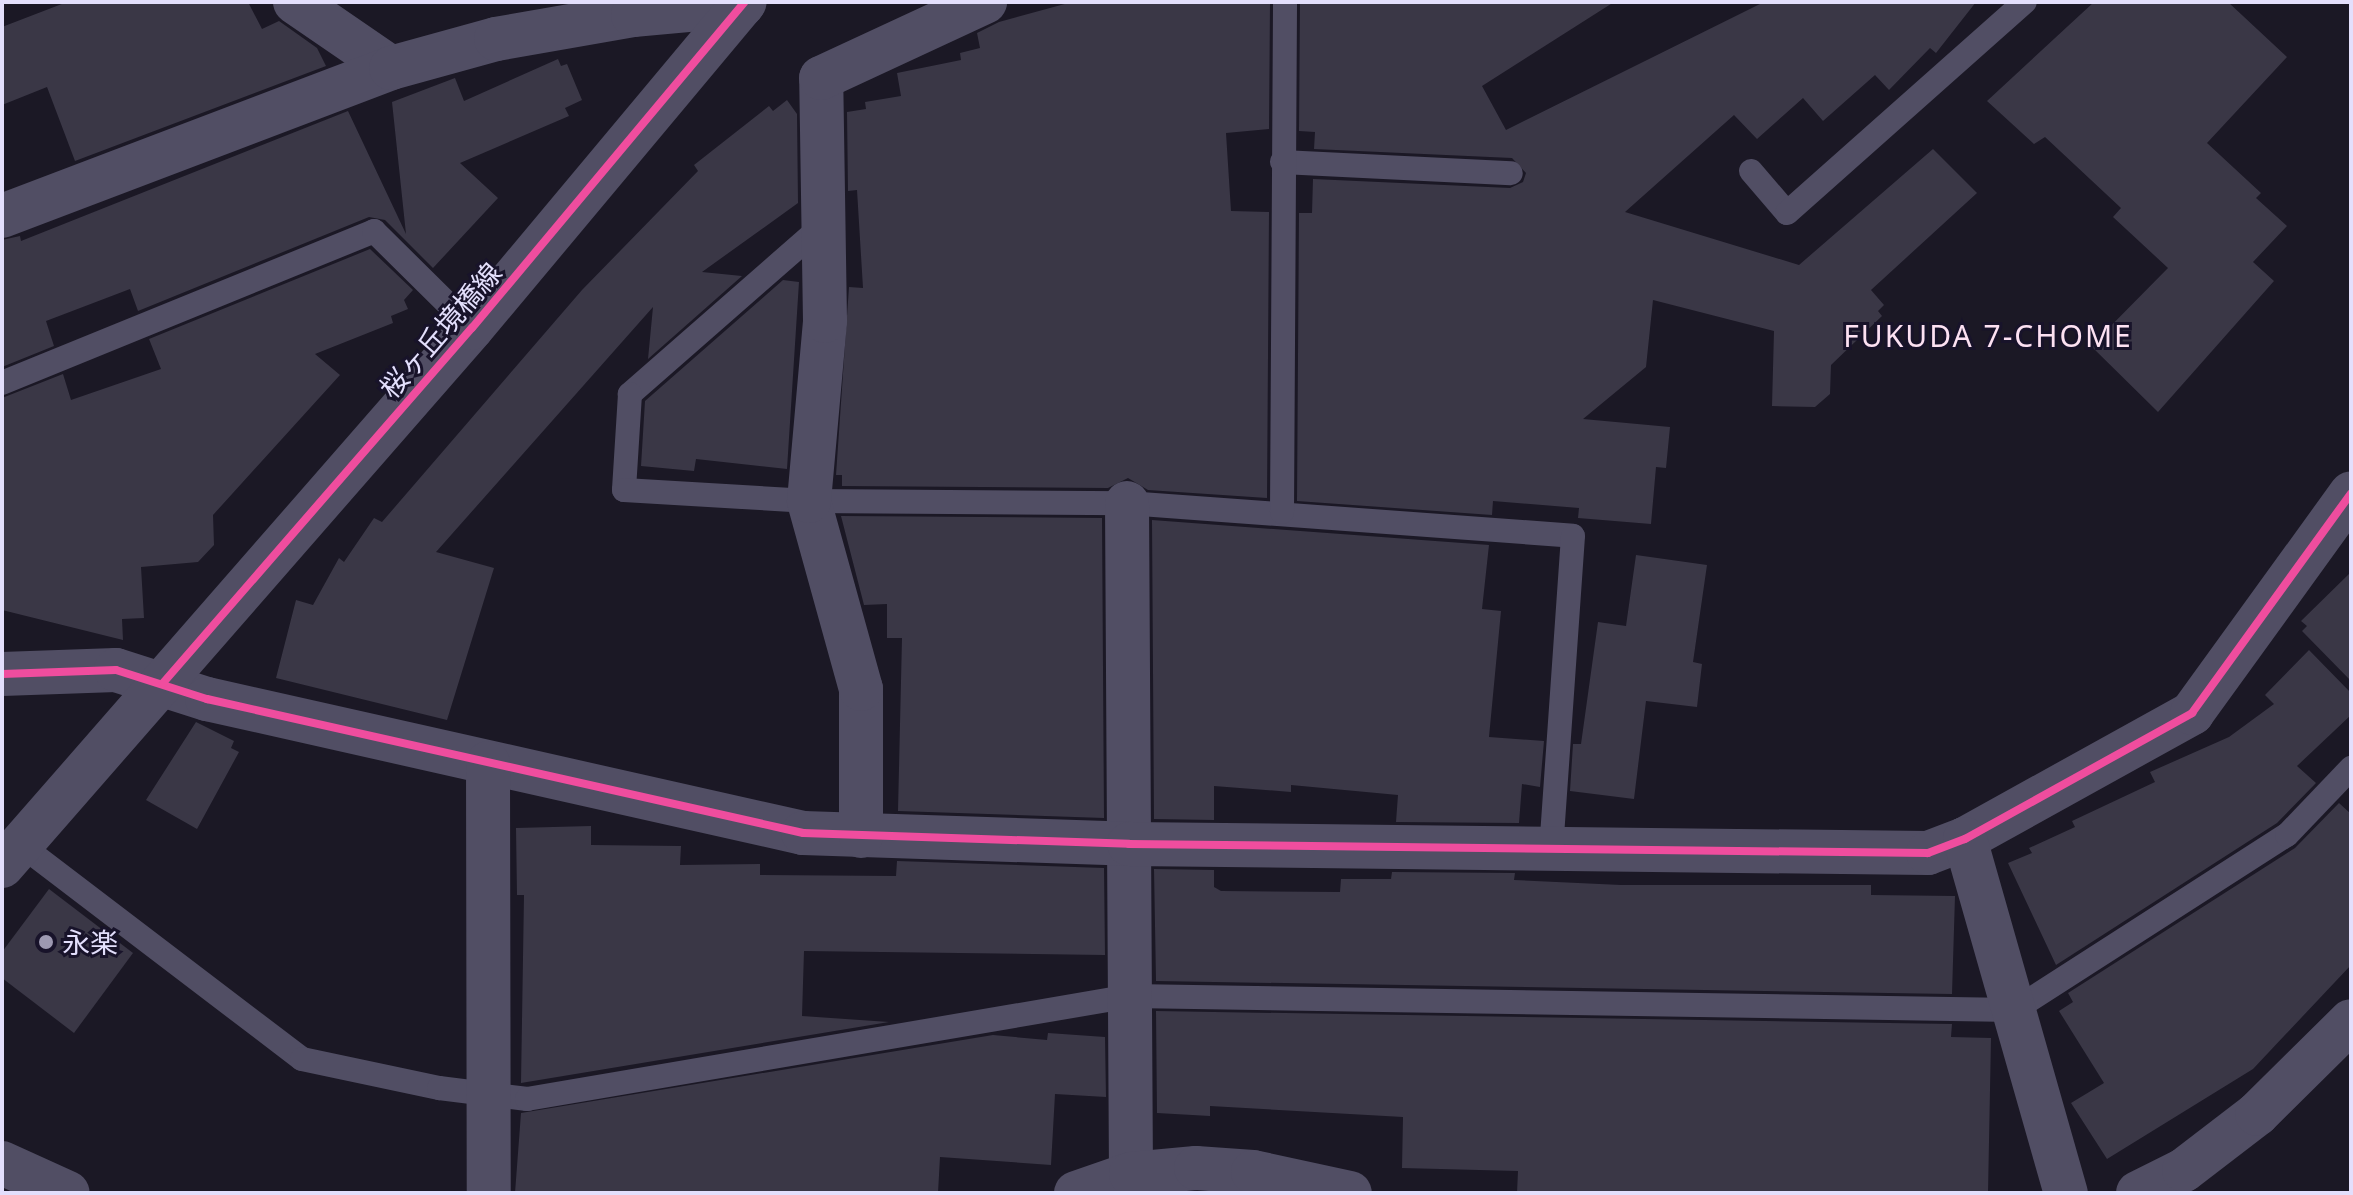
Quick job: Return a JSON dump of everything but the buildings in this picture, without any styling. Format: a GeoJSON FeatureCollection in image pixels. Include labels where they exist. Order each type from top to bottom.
{"type":"FeatureCollection","features":[{"type":"Feature","properties":{"kind":"street"},"geometry":{"type":"LineString","coordinates":[[295,2],[391,68]]}},
{"type":"Feature","properties":{"kind":"street"},"geometry":{"type":"LineString","coordinates":[[861,836],[861,689],[809,501],[825,321],[821,78],[985,2]]}},
{"type":"Feature","properties":{"kind":"street"},"geometry":{"type":"LineString","coordinates":[[2,216],[391,68],[494,20],[633,15],[744,4]]}},
{"type":"Feature","properties":{"kind":"street","name":"桜ヶ丘境橋線"},"geometry":{"type":"LineString","coordinates":[[12,856],[472,328],[744,4]]}},
{"type":"Feature","properties":{"kind":"street"},"geometry":{"type":"LineString","coordinates":[[2,674],[116,670],[207,699],[803,833],[1129,844],[1928,853],[1965,839],[2192,713],[2351,493]]}},
{"type":"Feature","properties":{"kind":"street"},"geometry":{"type":"LineString","coordinates":[[1127,503],[1131,1174]]}},
{"type":"Feature","properties":{"kind":"street"},"geometry":{"type":"LineString","coordinates":[[488,763],[489,1193]]}},
{"type":"Feature","properties":{"kind":"street"},"geometry":{"type":"LineString","coordinates":[[1965,839],[2066,1193]]}},
{"type":"Feature","properties":{"kind":"street"},"geometry":{"type":"LineString","coordinates":[[2138,1193],[2184,1170],[2257,1114],[2351,1021]]}},
{"type":"Feature","properties":{"kind":"street"},"geometry":{"type":"LineString","coordinates":[[2,1163],[68,1193]]}},
{"type":"Feature","properties":{"kind":"street"},"geometry":{"type":"LineString","coordinates":[[1076,1193],[1131,1174],[1196,1168],[1253,1172],[1350,1193]]}},
{"type":"Feature","properties":{"kind":"lane"},"geometry":{"type":"LineString","coordinates":[[1282,512],[1285,2]]}},
{"type":"Feature","properties":{"kind":"lane"},"geometry":{"type":"LineString","coordinates":[[1751,171],[1787,213],[2025,2]]}},
{"type":"Feature","properties":{"kind":"lane"},"geometry":{"type":"LineString","coordinates":[[1282,162],[1511,173]]}},
{"type":"Feature","properties":{"kind":"lane"},"geometry":{"type":"LineString","coordinates":[[823,225],[630,394],[624,490],[809,501],[1127,503],[1282,512],[1573,536],[1551,848]]}},
{"type":"Feature","properties":{"kind":"lane"},"geometry":{"type":"LineString","coordinates":[[2,383],[374,231],[472,328]]}},
{"type":"Feature","properties":{"kind":"lane"},"geometry":{"type":"LineString","coordinates":[[12,856],[302,1059],[527,1099],[1131,996],[2014,1010],[2287,835],[2351,768]]}},
{"type":"Feature","properties":{"kind":"cycle path"},"geometry":{"type":"LineString","coordinates":[[163,683],[472,328],[745,2]]}},
{"type":"Feature","properties":{"kind":"cycle path"},"geometry":{"type":"LineString","coordinates":[[2,674],[116,670],[207,699],[803,833],[1129,844],[1928,853],[1965,839],[2192,713],[2351,493]]}},
{"type":"Feature","properties":{"kind":"place","name":"永楽"},"geometry":{"type":"Point","coordinates":[46,942]}},
{"type":"Feature","properties":{"kind":"district","name":"FUKUDA 7-CHOME"},"geometry":{"type":"Point","coordinates":[1988,336]}}]}
